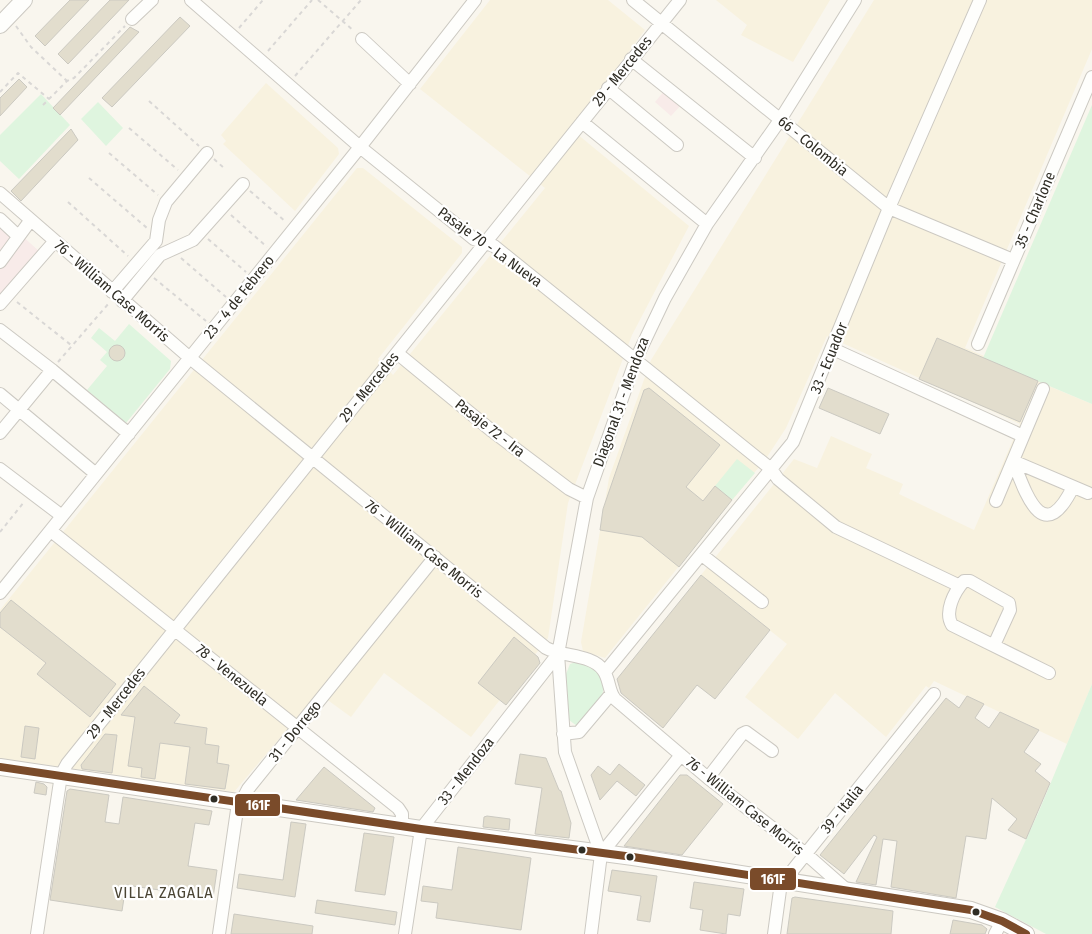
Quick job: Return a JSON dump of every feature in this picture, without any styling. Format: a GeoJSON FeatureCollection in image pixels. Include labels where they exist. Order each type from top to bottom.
{"type":"FeatureCollection","features":[{"type":"Feature","properties":{"kind":"main road"},"geometry":{"type":"LineString","coordinates":[[4,20],[24,0]]}},
{"type":"Feature","properties":{"kind":"main road"},"geometry":{"type":"LineString","coordinates":[[0,767],[971,910],[998,928],[1026,934]]}},
{"type":"Feature","properties":{"kind":"street"},"geometry":{"type":"LineString","coordinates":[[132,19],[152,0]]}},
{"type":"Feature","properties":{"kind":"street","name":"Pasaje 70 - La Nueva"},"geometry":{"type":"LineString","coordinates":[[191,0],[360,147],[474,239],[494,246],[636,359],[771,469],[778,479],[836,527],[960,586]]}},
{"type":"Feature","properties":{"kind":"street","name":"23 - 4 de Febrero"},"geometry":{"type":"LineString","coordinates":[[0,593],[360,147],[475,0]]}},
{"type":"Feature","properties":{"kind":"street","name":"66 - Colombia"},"geometry":{"type":"LineString","coordinates":[[633,0],[889,208],[1013,260]]}},
{"type":"Feature","properties":{"kind":"street","name":"29 - Mercedes"},"geometry":{"type":"LineString","coordinates":[[61,775],[67,764],[174,629],[680,0]]}},
{"type":"Feature","properties":{"kind":"street","name":"Diagonal 31 - Mendoza"},"geometry":{"type":"LineString","coordinates":[[601,854],[567,761],[563,734],[558,654],[588,498],[636,359],[660,307],[707,224],[755,158],[855,0]]}},
{"type":"Feature","properties":{"kind":"street","name":"33 - Ecuador"},"geometry":{"type":"LineString","coordinates":[[605,672],[702,555],[797,434],[889,208],[980,0]]}},
{"type":"Feature","properties":{"kind":"street"},"geometry":{"type":"LineString","coordinates":[[362,39],[410,84]]}},
{"type":"Feature","properties":{"kind":"street"},"geometry":{"type":"LineString","coordinates":[[631,59],[755,158]]}},
{"type":"Feature","properties":{"kind":"street","name":"35 - Charlone"},"geometry":{"type":"LineString","coordinates":[[978,344],[1092,77]]}},
{"type":"Feature","properties":{"kind":"street"},"geometry":{"type":"LineString","coordinates":[[608,88],[677,145]]}},
{"type":"Feature","properties":{"kind":"street"},"geometry":{"type":"LineString","coordinates":[[582,122],[707,224]]}},
{"type":"Feature","properties":{"kind":"street"},"geometry":{"type":"LineString","coordinates":[[117,296],[136,263],[158,237],[159,220],[166,202],[207,153]]}},
{"type":"Feature","properties":{"kind":"street"},"geometry":{"type":"LineString","coordinates":[[117,296],[146,272],[160,255],[193,240],[242,184]]}},
{"type":"Feature","properties":{"kind":"street","name":"76 - William Case Morris"},"geometry":{"type":"LineString","coordinates":[[0,193],[54,242],[190,358],[546,648],[558,654],[590,660],[605,672]]}},
{"type":"Feature","properties":{"kind":"street"},"geometry":{"type":"LineString","coordinates":[[0,219],[18,236]]}},
{"type":"Feature","properties":{"kind":"street"},"geometry":{"type":"LineString","coordinates":[[0,262],[30,221]]}},
{"type":"Feature","properties":{"kind":"street"},"geometry":{"type":"LineString","coordinates":[[4,299],[54,242]]}},
{"type":"Feature","properties":{"kind":"street"},"geometry":{"type":"LineString","coordinates":[[0,330],[129,434]]}},
{"type":"Feature","properties":{"kind":"street"},"geometry":{"type":"LineString","coordinates":[[833,349],[1020,434]]}},
{"type":"Feature","properties":{"kind":"street","name":"Pasaje 72 - Ira"},"geometry":{"type":"LineString","coordinates":[[397,353],[569,489],[588,498]]}},
{"type":"Feature","properties":{"kind":"street"},"geometry":{"type":"LineString","coordinates":[[0,433],[52,370]]}},
{"type":"Feature","properties":{"kind":"street"},"geometry":{"type":"LineString","coordinates":[[996,501],[1012,461],[1020,434],[1043,389]]}},
{"type":"Feature","properties":{"kind":"street"},"geometry":{"type":"LineString","coordinates":[[0,394],[96,474]]}},
{"type":"Feature","properties":{"kind":"street"},"geometry":{"type":"LineString","coordinates":[[1012,461],[1088,493]]}},
{"type":"Feature","properties":{"kind":"street"},"geometry":{"type":"LineString","coordinates":[[1012,461],[1028,499],[1041,513],[1050,514],[1060,510],[1073,487]]}},
{"type":"Feature","properties":{"kind":"street"},"geometry":{"type":"LineString","coordinates":[[0,469],[62,516]]}},
{"type":"Feature","properties":{"kind":"street","name":"78 - Venezuela"},"geometry":{"type":"LineString","coordinates":[[51,530],[398,808],[402,814],[402,826]]}},
{"type":"Feature","properties":{"kind":"street"},"geometry":{"type":"LineString","coordinates":[[702,555],[762,602]]}},
{"type":"Feature","properties":{"kind":"street","name":"31 - Dorrego"},"geometry":{"type":"LineString","coordinates":[[219,934],[238,810],[248,789],[435,557]]}},
{"type":"Feature","properties":{"kind":"street"},"geometry":{"type":"LineString","coordinates":[[994,644],[1010,610],[1009,603],[1004,598],[970,581],[964,581],[948,612],[948,619],[952,625],[994,644],[1048,673]]}},
{"type":"Feature","properties":{"kind":"street","name":"33 - Mendoza"},"geometry":{"type":"LineString","coordinates":[[406,934],[421,829],[558,654]]}},
{"type":"Feature","properties":{"kind":"street"},"geometry":{"type":"LineString","coordinates":[[563,734],[580,732],[611,694],[605,672]]}},
{"type":"Feature","properties":{"kind":"street","name":"76 - William Case Morris"},"geometry":{"type":"LineString","coordinates":[[611,694],[681,756],[806,854],[848,891]]}},
{"type":"Feature","properties":{"kind":"street","name":"39 - Italia"},"geometry":{"type":"LineString","coordinates":[[774,934],[780,890],[784,881],[934,694]]}},
{"type":"Feature","properties":{"kind":"street"},"geometry":{"type":"LineString","coordinates":[[708,778],[746,732],[772,751]]}},
{"type":"Feature","properties":{"kind":"street"},"geometry":{"type":"LineString","coordinates":[[591,934],[601,854],[681,756]]}},
{"type":"Feature","properties":{"kind":"street"},"geometry":{"type":"LineString","coordinates":[[37,934],[61,775]]}},
{"type":"Feature","properties":{"kind":"path"},"geometry":{"type":"LineString","coordinates":[[232,36],[263,0]]}},
{"type":"Feature","properties":{"kind":"path"},"geometry":{"type":"LineString","coordinates":[[260,61],[312,0]]}},
{"type":"Feature","properties":{"kind":"path"},"geometry":{"type":"LineString","coordinates":[[318,0],[362,39]]}},
{"type":"Feature","properties":{"kind":"path"},"geometry":{"type":"LineString","coordinates":[[287,84],[361,0]]}},
{"type":"Feature","properties":{"kind":"path"},"geometry":{"type":"LineString","coordinates":[[43,105],[67,81],[74,78],[132,19]]}},
{"type":"Feature","properties":{"kind":"path"},"geometry":{"type":"LineString","coordinates":[[4,20],[67,81]]}},
{"type":"Feature","properties":{"kind":"path"},"geometry":{"type":"LineString","coordinates":[[0,92],[18,73],[49,99]]}},
{"type":"Feature","properties":{"kind":"path"},"geometry":{"type":"LineString","coordinates":[[149,102],[225,169]]}},
{"type":"Feature","properties":{"kind":"path"},"geometry":{"type":"LineString","coordinates":[[129,128],[187,177]]}},
{"type":"Feature","properties":{"kind":"path"},"geometry":{"type":"LineString","coordinates":[[109,153],[166,202]]}},
{"type":"Feature","properties":{"kind":"path"},"geometry":{"type":"LineString","coordinates":[[89,178],[158,237]]}},
{"type":"Feature","properties":{"kind":"path"},"geometry":{"type":"LineString","coordinates":[[242,184],[286,222]]}},
{"type":"Feature","properties":{"kind":"path"},"geometry":{"type":"LineString","coordinates":[[68,202],[136,263]]}},
{"type":"Feature","properties":{"kind":"path"},"geometry":{"type":"LineString","coordinates":[[222,208],[267,246]]}},
{"type":"Feature","properties":{"kind":"path"},"geometry":{"type":"LineString","coordinates":[[200,232],[246,272]]}},
{"type":"Feature","properties":{"kind":"path"},"geometry":{"type":"LineString","coordinates":[[171,249],[226,297]]}},
{"type":"Feature","properties":{"kind":"path"},"geometry":{"type":"LineString","coordinates":[[146,272],[206,321]]}},
{"type":"Feature","properties":{"kind":"path"},"geometry":{"type":"LineString","coordinates":[[52,370],[71,345],[117,296]]}},
{"type":"Feature","properties":{"kind":"path"},"geometry":{"type":"LineString","coordinates":[[4,299],[71,345]]}},
{"type":"Feature","properties":{"kind":"path"},"geometry":{"type":"LineString","coordinates":[[0,532],[32,492]]}},
{"type":"Feature","properties":{"kind":"shaded area"},"geometry":{"type":"Polygon","coordinates":[[[490,0],[608,0],[645,30],[571,129],[689,226],[632,335],[568,503],[548,638],[471,737],[384,673],[351,717],[318,693],[234,792],[0,758],[0,610],[357,168],[363,168],[462,247],[462,253],[378,359],[393,375],[545,188],[420,89],[490,0]]]}},
{"type":"Feature","properties":{"kind":"shaded area"},"geometry":{"type":"Polygon","coordinates":[[[716,0],[830,0],[793,62],[741,35],[747,25],[716,0]]]}},
{"type":"Feature","properties":{"kind":"shaded area"},"geometry":{"type":"Polygon","coordinates":[[[874,0],[1092,0],[1092,49],[965,348],[1040,379],[1039,382],[1092,404],[1092,684],[1067,744],[934,681],[929,688],[926,686],[886,737],[835,693],[798,739],[745,697],[787,644],[701,575],[794,459],[817,468],[831,436],[872,454],[866,468],[903,484],[899,494],[974,530],[1020,424],[827,336],[786,428],[767,457],[605,658],[583,651],[581,642],[609,478],[651,360],[874,0]]]}},
{"type":"Feature","properties":{"kind":"shaded area"},"geometry":{"type":"Polygon","coordinates":[[[266,83],[338,148],[339,154],[295,211],[223,144],[226,141],[221,135],[266,83]]]}},
{"type":"Feature","properties":{"kind":"shaded area"},"geometry":{"type":"Polygon","coordinates":[[[665,90],[682,104],[671,116],[655,102],[665,90]]]}},
{"type":"Feature","properties":{"kind":"shaded area"},"geometry":{"type":"Polygon","coordinates":[[[0,216],[40,252],[0,294],[0,216]]]}},
{"type":"Feature","properties":{"kind":"green space"},"geometry":{"type":"Polygon","coordinates":[[[41,94],[70,125],[19,179],[0,161],[0,135],[41,94]]]}},
{"type":"Feature","properties":{"kind":"green space"},"geometry":{"type":"Polygon","coordinates":[[[98,102],[123,128],[106,146],[81,119],[98,102]]]}},
{"type":"Feature","properties":{"kind":"green space"},"geometry":{"type":"Polygon","coordinates":[[[1092,105],[1092,404],[983,358],[1092,105]]]}},
{"type":"Feature","properties":{"kind":"green space"},"geometry":{"type":"Polygon","coordinates":[[[129,324],[171,361],[170,369],[126,423],[87,390],[107,366],[100,360],[107,352],[91,338],[99,328],[115,341],[129,324]]]}},
{"type":"Feature","properties":{"kind":"green space"},"geometry":{"type":"Polygon","coordinates":[[[737,459],[755,473],[732,500],[715,486],[737,459]]]}},
{"type":"Feature","properties":{"kind":"green space"},"geometry":{"type":"Polygon","coordinates":[[[576,662],[594,667],[604,682],[602,699],[577,726],[569,720],[566,674],[570,664],[576,662]]]}},
{"type":"Feature","properties":{"kind":"green space"},"geometry":{"type":"Polygon","coordinates":[[[1092,684],[1092,934],[1046,934],[995,907],[1039,811],[1092,684]]]}},
{"type":"Feature","properties":{"kind":"building"},"geometry":{"type":"Polygon","coordinates":[[[70,0],[89,0],[45,46],[35,36],[70,0]]]}},
{"type":"Feature","properties":{"kind":"building"},"geometry":{"type":"Polygon","coordinates":[[[110,0],[129,0],[68,64],[58,54],[110,0]]]}},
{"type":"Feature","properties":{"kind":"building"},"geometry":{"type":"Polygon","coordinates":[[[180,17],[190,26],[112,107],[102,98],[180,17]]]}},
{"type":"Feature","properties":{"kind":"building"},"geometry":{"type":"Polygon","coordinates":[[[130,27],[139,32],[60,115],[53,108],[130,27]]]}},
{"type":"Feature","properties":{"kind":"building"},"geometry":{"type":"Polygon","coordinates":[[[19,79],[27,87],[0,116],[0,98],[19,79]]]}},
{"type":"Feature","properties":{"kind":"building"},"geometry":{"type":"Polygon","coordinates":[[[71,129],[78,140],[21,201],[11,191],[71,129]]]}},
{"type":"Feature","properties":{"kind":"building"},"geometry":{"type":"Polygon","coordinates":[[[937,338],[1038,381],[1020,422],[919,379],[937,338]]]}},
{"type":"Feature","properties":{"kind":"building"},"geometry":{"type":"Polygon","coordinates":[[[114,345],[120,345],[125,350],[123,359],[114,361],[109,356],[109,350],[114,345]]]}},
{"type":"Feature","properties":{"kind":"building"},"geometry":{"type":"Polygon","coordinates":[[[649,388],[720,445],[686,487],[703,501],[715,486],[732,500],[679,567],[642,537],[600,530],[603,509],[644,390],[649,388]]]}},
{"type":"Feature","properties":{"kind":"building"},"geometry":{"type":"Polygon","coordinates":[[[828,388],[889,414],[880,434],[819,408],[828,388]]]}},
{"type":"Feature","properties":{"kind":"building"},"geometry":{"type":"Polygon","coordinates":[[[701,575],[770,630],[715,699],[697,685],[663,728],[621,693],[617,679],[701,575]]]}},
{"type":"Feature","properties":{"kind":"building"},"geometry":{"type":"Polygon","coordinates":[[[11,600],[116,684],[90,717],[37,674],[46,663],[0,627],[0,613],[11,600]]]}},
{"type":"Feature","properties":{"kind":"building"},"geometry":{"type":"Polygon","coordinates":[[[514,637],[538,657],[540,663],[506,705],[478,683],[514,637]]]}},
{"type":"Feature","properties":{"kind":"building"},"geometry":{"type":"Polygon","coordinates":[[[144,686],[180,715],[174,723],[207,728],[205,744],[219,746],[217,763],[229,765],[225,789],[185,784],[190,747],[160,743],[155,779],[141,777],[142,768],[128,766],[135,717],[121,715],[144,686]]]}},
{"type":"Feature","properties":{"kind":"building"},"geometry":{"type":"Polygon","coordinates":[[[967,696],[984,704],[975,718],[989,728],[1000,712],[1039,730],[1024,752],[1041,764],[1035,771],[1050,783],[1026,839],[1008,830],[1017,819],[992,798],[986,839],[966,836],[956,898],[891,887],[897,841],[883,839],[876,885],[856,882],[877,837],[874,835],[844,874],[820,855],[946,698],[959,708],[967,696]]]}},
{"type":"Feature","properties":{"kind":"building"},"geometry":{"type":"Polygon","coordinates":[[[25,726],[39,728],[35,759],[21,757],[25,726]]]}},
{"type":"Feature","properties":{"kind":"building"},"geometry":{"type":"Polygon","coordinates":[[[105,734],[117,735],[112,773],[82,769],[81,765],[105,734]]]}},
{"type":"Feature","properties":{"kind":"building"},"geometry":{"type":"Polygon","coordinates":[[[520,754],[546,758],[561,791],[571,823],[569,838],[535,834],[542,788],[515,784],[520,754]]]}},
{"type":"Feature","properties":{"kind":"building"},"geometry":{"type":"Polygon","coordinates":[[[619,764],[645,785],[636,796],[617,781],[600,800],[591,775],[598,766],[610,775],[619,764]]]}},
{"type":"Feature","properties":{"kind":"building"},"geometry":{"type":"Polygon","coordinates":[[[324,767],[375,808],[373,812],[296,800],[324,767]]]}},
{"type":"Feature","properties":{"kind":"building"},"geometry":{"type":"Polygon","coordinates":[[[680,775],[687,775],[723,804],[682,855],[624,846],[680,775]]]}},
{"type":"Feature","properties":{"kind":"building"},"geometry":{"type":"Polygon","coordinates":[[[36,782],[47,787],[46,795],[34,793],[36,782]]]}},
{"type":"Feature","properties":{"kind":"building"},"geometry":{"type":"Polygon","coordinates":[[[70,789],[109,795],[105,822],[119,824],[123,797],[212,811],[209,825],[195,823],[188,866],[217,870],[213,898],[126,885],[122,911],[50,900],[67,791],[70,789]]]}},
{"type":"Feature","properties":{"kind":"building"},"geometry":{"type":"Polygon","coordinates":[[[484,817],[510,819],[509,830],[483,827],[484,817]]]}},
{"type":"Feature","properties":{"kind":"building"},"geometry":{"type":"Polygon","coordinates":[[[291,822],[306,824],[295,897],[237,888],[239,874],[283,880],[291,822]]]}},
{"type":"Feature","properties":{"kind":"building"},"geometry":{"type":"Polygon","coordinates":[[[364,833],[394,837],[385,895],[355,891],[364,833]]]}},
{"type":"Feature","properties":{"kind":"building"},"geometry":{"type":"Polygon","coordinates":[[[458,847],[531,858],[521,930],[436,918],[438,903],[421,901],[423,886],[452,890],[458,847]]]}},
{"type":"Feature","properties":{"kind":"building"},"geometry":{"type":"Polygon","coordinates":[[[612,870],[657,876],[650,922],[637,920],[641,896],[608,891],[612,870]]]}},
{"type":"Feature","properties":{"kind":"building"},"geometry":{"type":"Polygon","coordinates":[[[694,882],[744,889],[740,916],[728,914],[726,934],[700,930],[703,910],[690,908],[694,882]]]}},
{"type":"Feature","properties":{"kind":"building"},"geometry":{"type":"Polygon","coordinates":[[[792,898],[893,911],[891,934],[787,934],[792,898]]]}},
{"type":"Feature","properties":{"kind":"building"},"geometry":{"type":"Polygon","coordinates":[[[317,900],[397,912],[395,925],[315,913],[317,900]]]}},
{"type":"Feature","properties":{"kind":"building"},"geometry":{"type":"Polygon","coordinates":[[[234,914],[313,926],[312,934],[231,934],[234,914]]]}},
{"type":"Feature","properties":{"kind":"building"},"geometry":{"type":"Polygon","coordinates":[[[953,920],[982,925],[987,929],[985,934],[950,934],[953,920]]]}},
{"type":"Feature","properties":{"kind":"transit line","name":"161F"},"geometry":{"type":"LineString","coordinates":[[0,767],[421,829],[633,857],[971,910],[1002,921],[1026,934]]}},
{"type":"Feature","properties":{"kind":"district","name":"VILLA ZAGALA"},"geometry":{"type":"Point","coordinates":[164,892]}}]}
